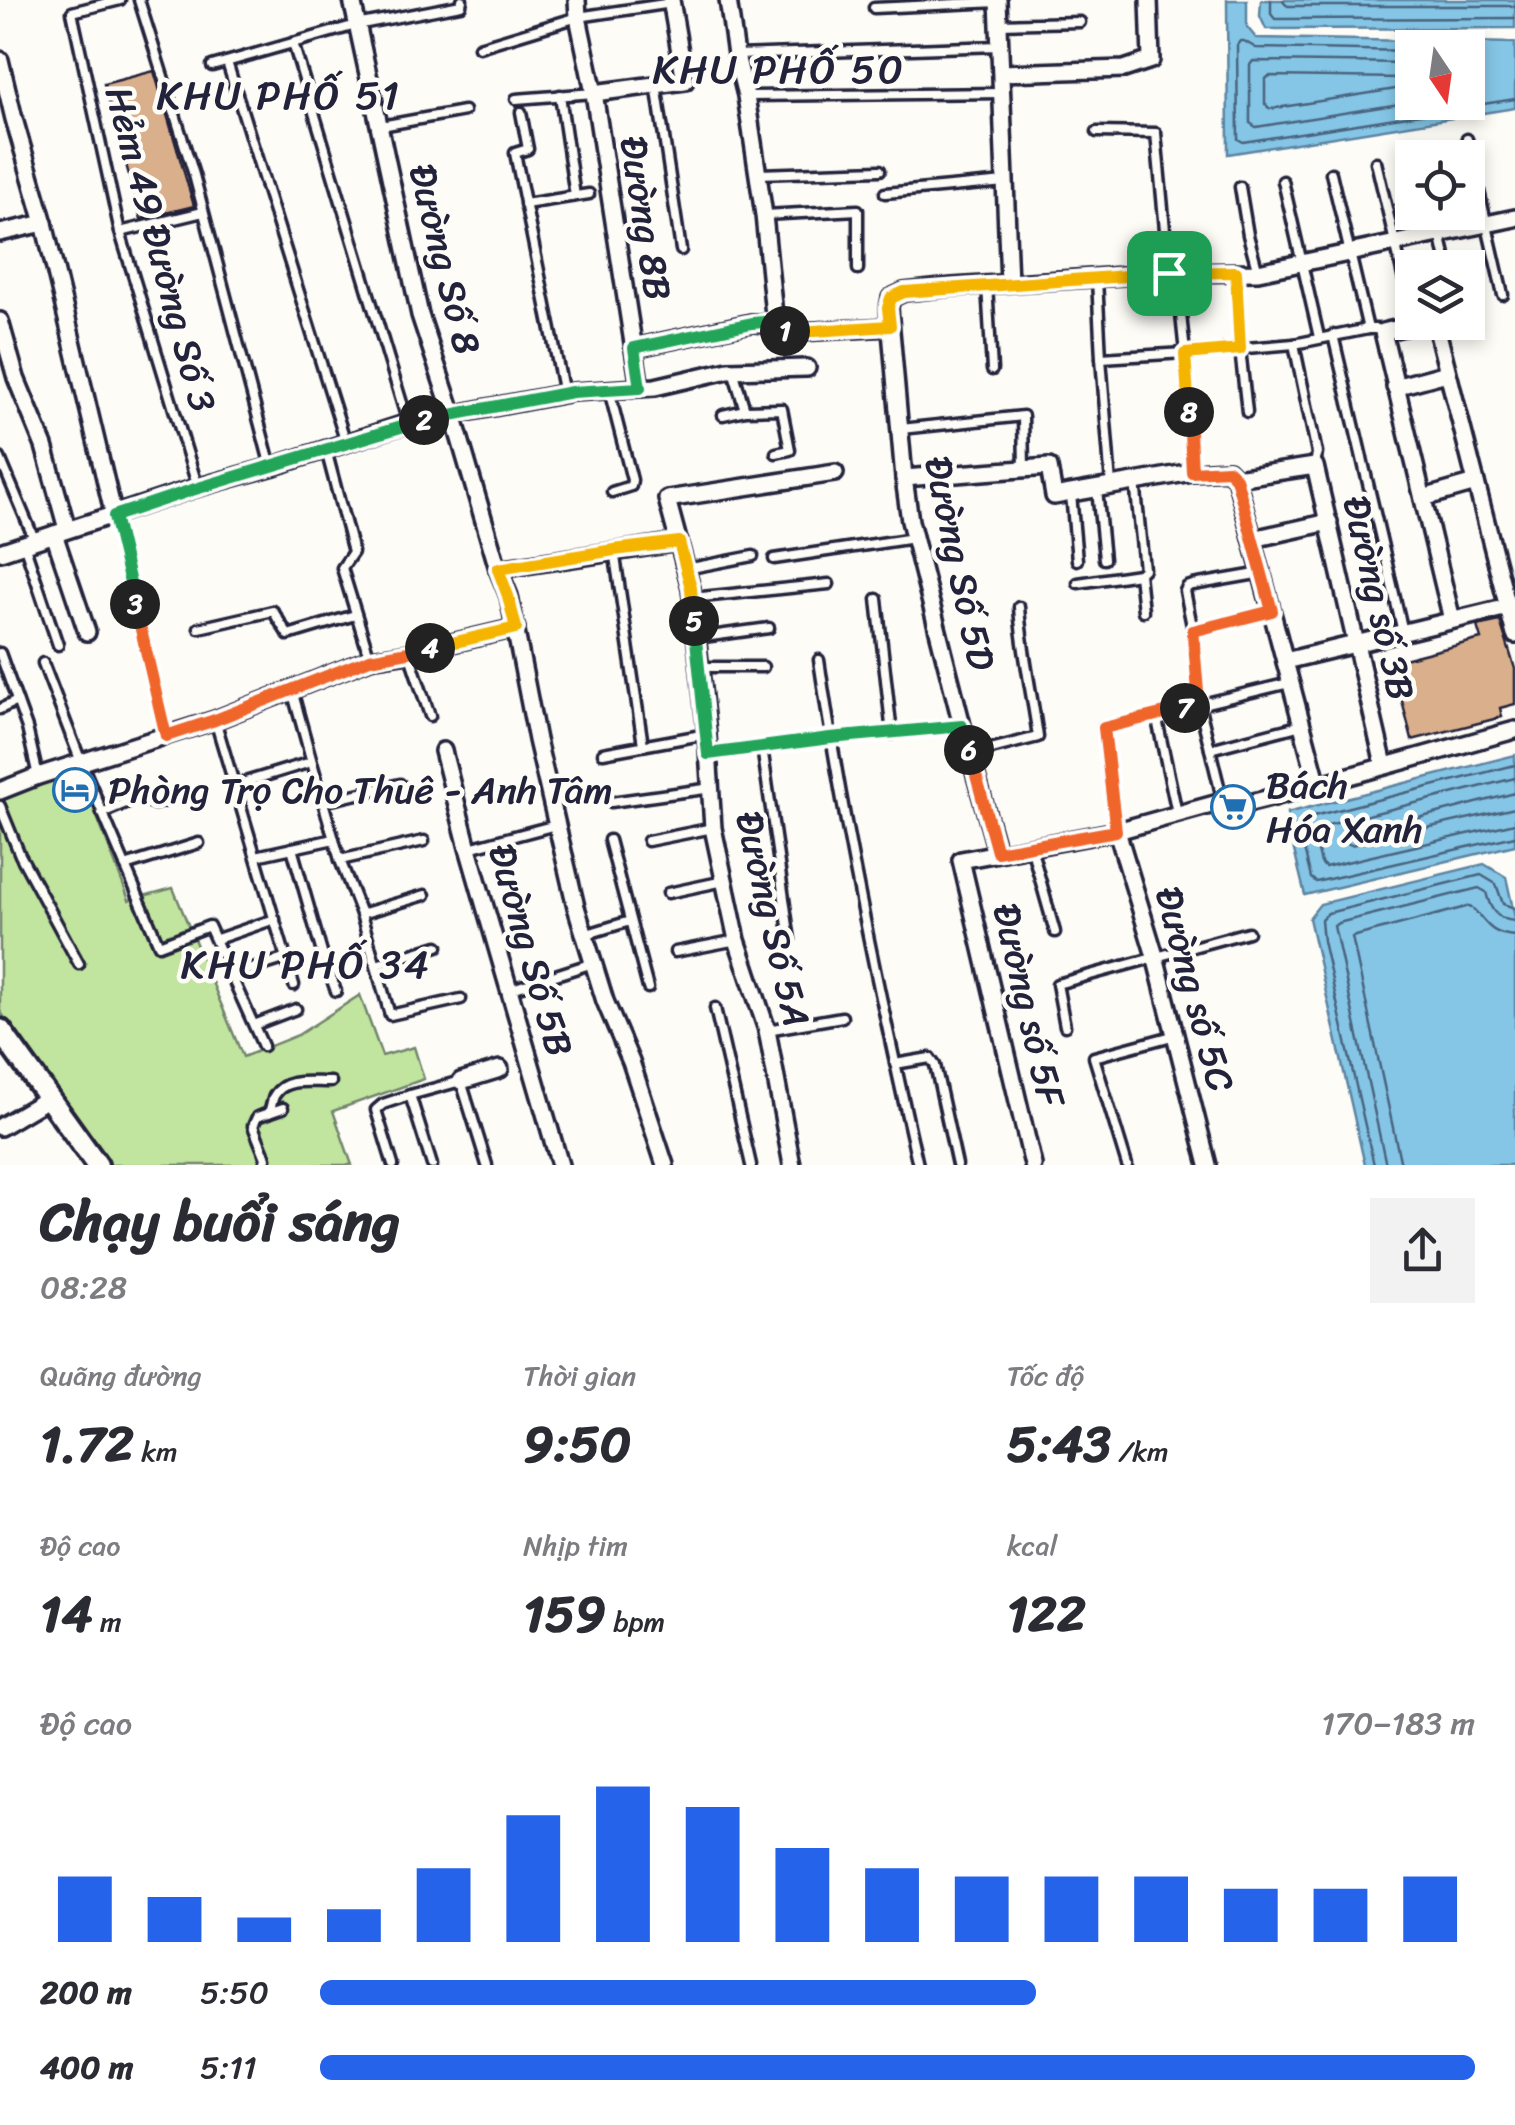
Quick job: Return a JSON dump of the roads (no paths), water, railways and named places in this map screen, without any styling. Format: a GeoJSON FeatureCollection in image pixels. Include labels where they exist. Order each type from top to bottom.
{"type":"FeatureCollection","features":[{"type":"Feature","properties":{"kind":"main road"},"geometry":{"type":"LineString","coordinates":[[0,1030],[7,1053],[50,1098],[97,1165]]}},
{"type":"Feature","properties":{"kind":"street","name":"Đường Số 8"},"geometry":{"type":"LineString","coordinates":[[352,0],[420,314],[508,596],[556,825],[584,935],[665,1165]]}},
{"type":"Feature","properties":{"kind":"street","name":"Đường 8B"},"geometry":{"type":"LineString","coordinates":[[577,0],[640,388]]}},
{"type":"Feature","properties":{"kind":"street"},"geometry":{"type":"LineString","coordinates":[[728,0],[764,214],[775,326]]}},
{"type":"Feature","properties":{"kind":"street"},"geometry":{"type":"LineString","coordinates":[[1002,73],[1124,69],[1151,60],[1149,0]]}},
{"type":"Feature","properties":{"kind":"street"},"geometry":{"type":"LineString","coordinates":[[998,1],[1009,283]]}},
{"type":"Feature","properties":{"kind":"street"},"geometry":{"type":"LineString","coordinates":[[594,93],[684,80],[672,2]]}},
{"type":"Feature","properties":{"kind":"street"},"geometry":{"type":"LineString","coordinates":[[0,60],[7,120],[44,223],[114,516]]}},
{"type":"Feature","properties":{"kind":"street"},"geometry":{"type":"LineString","coordinates":[[987,286],[1169,273],[1258,272],[1515,218]]}},
{"type":"Feature","properties":{"kind":"street"},"geometry":{"type":"LineString","coordinates":[[0,233],[44,223]]}},
{"type":"Feature","properties":{"kind":"street","name":"Đường Số 5D"},"geometry":{"type":"LineString","coordinates":[[987,286],[904,292],[891,298],[888,308],[904,478],[914,538],[997,852]]}},
{"type":"Feature","properties":{"kind":"street"},"geometry":{"type":"LineString","coordinates":[[0,321],[16,378],[44,446],[60,532],[87,632]]}},
{"type":"Feature","properties":{"kind":"street"},"geometry":{"type":"LineString","coordinates":[[634,348],[752,323],[764,322],[799,332],[890,326]]}},
{"type":"Feature","properties":{"kind":"street"},"geometry":{"type":"LineString","coordinates":[[1395,326],[1376,330],[1395,387],[1452,620]]}},
{"type":"Feature","properties":{"kind":"street"},"geometry":{"type":"LineString","coordinates":[[1440,340],[1515,636]]}},
{"type":"Feature","properties":{"kind":"street"},"geometry":{"type":"LineString","coordinates":[[0,552],[408,423],[564,394],[655,387],[733,370],[807,368]]}},
{"type":"Feature","properties":{"kind":"street"},"geometry":{"type":"LineString","coordinates":[[1395,387],[1448,373]]}},
{"type":"Feature","properties":{"kind":"street","name":"Đường số 3B"},"geometry":{"type":"LineString","coordinates":[[1071,493],[1192,472],[1228,470],[1236,478],[1314,466],[1384,766]]}},
{"type":"Feature","properties":{"kind":"street"},"geometry":{"type":"LineString","coordinates":[[904,478],[1050,468],[1054,496],[1071,493]]}},
{"type":"Feature","properties":{"kind":"street","name":"Đường Số 5A"},"geometry":{"type":"LineString","coordinates":[[792,1165],[767,1030],[737,940],[713,828],[692,598],[668,499],[835,473]]}},
{"type":"Feature","properties":{"kind":"street"},"geometry":{"type":"LineString","coordinates":[[1236,478],[1318,784]]}},
{"type":"Feature","properties":{"kind":"street"},"geometry":{"type":"LineString","coordinates":[[1422,498],[1476,483]]}},
{"type":"Feature","properties":{"kind":"street"},"geometry":{"type":"LineString","coordinates":[[1252,539],[1329,522]]}},
{"type":"Feature","properties":{"kind":"street"},"geometry":{"type":"LineString","coordinates":[[498,569],[679,542]]}},
{"type":"Feature","properties":{"kind":"street"},"geometry":{"type":"LineString","coordinates":[[1285,661],[1508,607]]}},
{"type":"Feature","properties":{"kind":"street"},"geometry":{"type":"LineString","coordinates":[[0,791],[215,720],[370,659],[516,628]]}},
{"type":"Feature","properties":{"kind":"street"},"geometry":{"type":"LineString","coordinates":[[997,852],[1116,831],[1229,800],[1246,804],[1515,730]]}},
{"type":"Feature","properties":{"kind":"street","name":"Đường Số 5B"},"geometry":{"type":"LineString","coordinates":[[443,751],[560,1165]]}},
{"type":"Feature","properties":{"kind":"street","name":"Đường số 5C"},"geometry":{"type":"LineString","coordinates":[[1116,831],[1156,956],[1208,1165]]}},
{"type":"Feature","properties":{"kind":"street","name":"Đường số 5F"},"geometry":{"type":"LineString","coordinates":[[997,852],[961,860],[1032,1165]]}},
{"type":"Feature","properties":{"kind":"street"},"geometry":{"type":"LineString","coordinates":[[461,1080],[500,1069]]}},
{"type":"Feature","properties":{"kind":"street"},"geometry":{"type":"LineString","coordinates":[[0,1126],[50,1098]]}},
{"type":"Feature","properties":{"kind":"lane","name":"Hẻm 49 Đường Số 3"},"geometry":{"type":"LineString","coordinates":[[120,0],[72,12],[120,232],[198,488]]}},
{"type":"Feature","properties":{"kind":"lane"},"geometry":{"type":"LineString","coordinates":[[140,0],[203,212],[271,467]]}},
{"type":"Feature","properties":{"kind":"lane"},"geometry":{"type":"LineString","coordinates":[[212,66],[356,25],[460,5],[462,0]]}},
{"type":"Feature","properties":{"kind":"lane"},"geometry":{"type":"LineString","coordinates":[[874,8],[998,1]]}},
{"type":"Feature","properties":{"kind":"lane"},"geometry":{"type":"LineString","coordinates":[[479,46],[578,17],[672,2]]}},
{"type":"Feature","properties":{"kind":"lane"},"geometry":{"type":"LineString","coordinates":[[999,24],[1080,22]]}},
{"type":"Feature","properties":{"kind":"lane"},"geometry":{"type":"LineString","coordinates":[[293,42],[408,423]]}},
{"type":"Feature","properties":{"kind":"lane"},"geometry":{"type":"LineString","coordinates":[[736,55],[1000,46]]}},
{"type":"Feature","properties":{"kind":"lane"},"geometry":{"type":"LineString","coordinates":[[228,62],[346,444]]}},
{"type":"Feature","properties":{"kind":"lane"},"geometry":{"type":"LineString","coordinates":[[656,84],[681,250]]}},
{"type":"Feature","properties":{"kind":"lane"},"geometry":{"type":"LineString","coordinates":[[516,98],[594,93]]}},
{"type":"Feature","properties":{"kind":"lane"},"geometry":{"type":"LineString","coordinates":[[746,96],[1002,93]]}},
{"type":"Feature","properties":{"kind":"lane"},"geometry":{"type":"LineString","coordinates":[[560,95],[575,196]]}},
{"type":"Feature","properties":{"kind":"lane"},"geometry":{"type":"LineString","coordinates":[[380,126],[464,110]]}},
{"type":"Feature","properties":{"kind":"lane"},"geometry":{"type":"LineString","coordinates":[[521,112],[528,149],[514,153],[564,394]]}},
{"type":"Feature","properties":{"kind":"lane"},"geometry":{"type":"LineString","coordinates":[[1096,132],[1156,133],[1169,273]]}},
{"type":"Feature","properties":{"kind":"lane"},"geometry":{"type":"LineString","coordinates":[[1467,139],[1502,295]]}},
{"type":"Feature","properties":{"kind":"lane"},"geometry":{"type":"LineString","coordinates":[[1376,162],[1398,250]]}},
{"type":"Feature","properties":{"kind":"lane"},"geometry":{"type":"LineString","coordinates":[[757,174],[880,170]]}},
{"type":"Feature","properties":{"kind":"lane"},"geometry":{"type":"LineString","coordinates":[[1100,358],[1294,344],[1376,330],[1350,254],[1331,173]]}},
{"type":"Feature","properties":{"kind":"lane"},"geometry":{"type":"LineString","coordinates":[[1284,181],[1319,337]]}},
{"type":"Feature","properties":{"kind":"lane"},"geometry":{"type":"LineString","coordinates":[[885,192],[1004,182]]}},
{"type":"Feature","properties":{"kind":"lane"},"geometry":{"type":"LineString","coordinates":[[1240,187],[1258,272]]}},
{"type":"Feature","properties":{"kind":"lane"},"geometry":{"type":"LineString","coordinates":[[525,204],[589,194]]}},
{"type":"Feature","properties":{"kind":"lane"},"geometry":{"type":"LineString","coordinates":[[764,214],[858,210],[858,270]]}},
{"type":"Feature","properties":{"kind":"lane"},"geometry":{"type":"LineString","coordinates":[[120,232],[203,212]]}},
{"type":"Feature","properties":{"kind":"lane"},"geometry":{"type":"LineString","coordinates":[[1439,230],[1444,250]]}},
{"type":"Feature","properties":{"kind":"lane"},"geometry":{"type":"LineString","coordinates":[[1236,272],[1248,412]]}},
{"type":"Feature","properties":{"kind":"lane"},"geometry":{"type":"LineString","coordinates":[[1097,279],[1104,559]]}},
{"type":"Feature","properties":{"kind":"lane"},"geometry":{"type":"LineString","coordinates":[[987,286],[992,370]]}},
{"type":"Feature","properties":{"kind":"lane"},"geometry":{"type":"LineString","coordinates":[[1180,305],[1192,472]]}},
{"type":"Feature","properties":{"kind":"lane"},"geometry":{"type":"LineString","coordinates":[[1333,336],[1403,632]]}},
{"type":"Feature","properties":{"kind":"lane"},"geometry":{"type":"LineString","coordinates":[[1294,344],[1318,453],[1314,466]]}},
{"type":"Feature","properties":{"kind":"lane"},"geometry":{"type":"LineString","coordinates":[[733,370],[745,410]]}},
{"type":"Feature","properties":{"kind":"lane"},"geometry":{"type":"LineString","coordinates":[[609,390],[632,480],[631,486],[612,492]]}},
{"type":"Feature","properties":{"kind":"lane"},"geometry":{"type":"LineString","coordinates":[[723,415],[782,408],[790,450],[776,453]]}},
{"type":"Feature","properties":{"kind":"lane"},"geometry":{"type":"LineString","coordinates":[[900,430],[1023,416],[1024,470]]}},
{"type":"Feature","properties":{"kind":"lane"},"geometry":{"type":"LineString","coordinates":[[326,450],[353,552],[342,568],[370,659]]}},
{"type":"Feature","properties":{"kind":"lane"},"geometry":{"type":"LineString","coordinates":[[0,458],[30,542],[58,645]]}},
{"type":"Feature","properties":{"kind":"lane"},"geometry":{"type":"LineString","coordinates":[[1078,584],[1139,574],[1144,569],[1136,482]]}},
{"type":"Feature","properties":{"kind":"lane"},"geometry":{"type":"LineString","coordinates":[[1071,493],[1077,560]]}},
{"type":"Feature","properties":{"kind":"lane"},"geometry":{"type":"LineString","coordinates":[[114,516],[166,736]]}},
{"type":"Feature","properties":{"kind":"lane"},"geometry":{"type":"LineString","coordinates":[[774,559],[914,538]]}},
{"type":"Feature","properties":{"kind":"lane"},"geometry":{"type":"LineString","coordinates":[[614,550],[643,745]]}},
{"type":"Feature","properties":{"kind":"lane"},"geometry":{"type":"LineString","coordinates":[[686,568],[752,556]]}},
{"type":"Feature","properties":{"kind":"lane"},"geometry":{"type":"LineString","coordinates":[[1223,802],[1199,704],[1185,590],[1262,573]]}},
{"type":"Feature","properties":{"kind":"lane"},"geometry":{"type":"LineString","coordinates":[[1139,574],[1143,611]]}},
{"type":"Feature","properties":{"kind":"lane"},"geometry":{"type":"LineString","coordinates":[[692,598],[829,584]]}},
{"type":"Feature","properties":{"kind":"lane"},"geometry":{"type":"LineString","coordinates":[[877,599],[892,734]]}},
{"type":"Feature","properties":{"kind":"lane"},"geometry":{"type":"LineString","coordinates":[[970,754],[1038,737],[1030,679],[1022,654],[1019,607]]}},
{"type":"Feature","properties":{"kind":"lane"},"geometry":{"type":"LineString","coordinates":[[199,628],[273,611],[288,636],[355,615]]}},
{"type":"Feature","properties":{"kind":"lane"},"geometry":{"type":"LineString","coordinates":[[1193,631],[1272,611]]}},
{"type":"Feature","properties":{"kind":"lane"},"geometry":{"type":"LineString","coordinates":[[696,638],[769,628]]}},
{"type":"Feature","properties":{"kind":"lane"},"geometry":{"type":"LineString","coordinates":[[0,653],[27,728],[38,776]]}},
{"type":"Feature","properties":{"kind":"lane"},"geometry":{"type":"LineString","coordinates":[[409,653],[430,716]]}},
{"type":"Feature","properties":{"kind":"lane"},"geometry":{"type":"LineString","coordinates":[[818,660],[830,738],[918,1165]]}},
{"type":"Feature","properties":{"kind":"lane"},"geometry":{"type":"LineString","coordinates":[[43,662],[159,944],[209,926],[263,1046]]}},
{"type":"Feature","properties":{"kind":"lane"},"geometry":{"type":"LineString","coordinates":[[700,668],[763,666]]}},
{"type":"Feature","properties":{"kind":"lane"},"geometry":{"type":"LineString","coordinates":[[1116,831],[1104,728],[1291,683]]}},
{"type":"Feature","properties":{"kind":"lane"},"geometry":{"type":"LineString","coordinates":[[292,690],[340,860],[361,914],[390,1015],[461,999]]}},
{"type":"Feature","properties":{"kind":"lane"},"geometry":{"type":"LineString","coordinates":[[0,709],[17,702]]}},
{"type":"Feature","properties":{"kind":"lane"},"geometry":{"type":"LineString","coordinates":[[1156,715],[1178,815]]}},
{"type":"Feature","properties":{"kind":"lane"},"geometry":{"type":"LineString","coordinates":[[215,720],[294,985]]}},
{"type":"Feature","properties":{"kind":"lane"},"geometry":{"type":"LineString","coordinates":[[1210,749],[1302,725]]}},
{"type":"Feature","properties":{"kind":"lane"},"geometry":{"type":"LineString","coordinates":[[708,754],[962,726]]}},
{"type":"Feature","properties":{"kind":"lane"},"geometry":{"type":"LineString","coordinates":[[604,753],[707,734]]}},
{"type":"Feature","properties":{"kind":"lane"},"geometry":{"type":"LineString","coordinates":[[762,747],[790,940]]}},
{"type":"Feature","properties":{"kind":"lane"},"geometry":{"type":"LineString","coordinates":[[234,785],[311,762]]}},
{"type":"Feature","properties":{"kind":"lane"},"geometry":{"type":"LineString","coordinates":[[323,802],[400,784]]}},
{"type":"Feature","properties":{"kind":"lane"},"geometry":{"type":"LineString","coordinates":[[611,802],[712,788]]}},
{"type":"Feature","properties":{"kind":"lane"},"geometry":{"type":"LineString","coordinates":[[102,813],[140,797],[154,804],[174,799]]}},
{"type":"Feature","properties":{"kind":"lane"},"geometry":{"type":"LineString","coordinates":[[0,806],[20,854],[79,964]]}},
{"type":"Feature","properties":{"kind":"lane"},"geometry":{"type":"LineString","coordinates":[[468,848],[556,825]]}},
{"type":"Feature","properties":{"kind":"lane"},"geometry":{"type":"LineString","coordinates":[[648,840],[713,828]]}},
{"type":"Feature","properties":{"kind":"lane"},"geometry":{"type":"LineString","coordinates":[[256,856],[334,839]]}},
{"type":"Feature","properties":{"kind":"lane"},"geometry":{"type":"LineString","coordinates":[[609,840],[648,988]]}},
{"type":"Feature","properties":{"kind":"lane"},"geometry":{"type":"LineString","coordinates":[[340,860],[424,841]]}},
{"type":"Feature","properties":{"kind":"lane"},"geometry":{"type":"LineString","coordinates":[[125,866],[199,844]]}},
{"type":"Feature","properties":{"kind":"lane"},"geometry":{"type":"LineString","coordinates":[[1031,846],[1055,932]]}},
{"type":"Feature","properties":{"kind":"lane"},"geometry":{"type":"LineString","coordinates":[[292,848],[336,992]]}},
{"type":"Feature","properties":{"kind":"lane"},"geometry":{"type":"LineString","coordinates":[[668,893],[724,881]]}},
{"type":"Feature","properties":{"kind":"lane"},"geometry":{"type":"LineString","coordinates":[[361,914],[425,895]]}},
{"type":"Feature","properties":{"kind":"lane"},"geometry":{"type":"LineString","coordinates":[[217,939],[274,918]]}},
{"type":"Feature","properties":{"kind":"lane"},"geometry":{"type":"LineString","coordinates":[[584,935],[630,921]]}},
{"type":"Feature","properties":{"kind":"lane"},"geometry":{"type":"LineString","coordinates":[[1065,1026],[1057,984],[1248,932]]}},
{"type":"Feature","properties":{"kind":"lane"},"geometry":{"type":"LineString","coordinates":[[675,952],[737,940]]}},
{"type":"Feature","properties":{"kind":"lane"},"geometry":{"type":"LineString","coordinates":[[376,965],[438,946]]}},
{"type":"Feature","properties":{"kind":"lane"},"geometry":{"type":"LineString","coordinates":[[233,976],[286,958]]}},
{"type":"Feature","properties":{"kind":"lane"},"geometry":{"type":"LineString","coordinates":[[509,990],[593,964]]}},
{"type":"Feature","properties":{"kind":"lane"},"geometry":{"type":"LineString","coordinates":[[715,1008],[751,1165]]}},
{"type":"Feature","properties":{"kind":"lane"},"geometry":{"type":"LineString","coordinates":[[254,1026],[296,1009]]}},
{"type":"Feature","properties":{"kind":"lane"},"geometry":{"type":"LineString","coordinates":[[767,1030],[842,1017]]}},
{"type":"Feature","properties":{"kind":"lane"},"geometry":{"type":"LineString","coordinates":[[1127,1165],[1094,1057],[1176,1035]]}},
{"type":"Feature","properties":{"kind":"lane"},"geometry":{"type":"LineString","coordinates":[[895,1064],[930,1058],[935,1065],[957,1165]]}},
{"type":"Feature","properties":{"kind":"lane"},"geometry":{"type":"LineString","coordinates":[[394,1165],[376,1110],[383,1104],[461,1080],[487,1165]]}},
{"type":"Feature","properties":{"kind":"lane"},"geometry":{"type":"LineString","coordinates":[[269,1113],[281,1088],[302,1081],[332,1082]]}},
{"type":"Feature","properties":{"kind":"lane"},"geometry":{"type":"LineString","coordinates":[[410,1095],[432,1165]]}},
{"type":"Feature","properties":{"kind":"lane"},"geometry":{"type":"LineString","coordinates":[[264,1165],[266,1158],[252,1126],[256,1117],[283,1108]]}},
{"type":"Feature","properties":{"kind":"water"},"geometry":{"type":"Polygon","coordinates":[[[1227,0],[1247,0],[1247,27],[1256,38],[1395,41],[1395,120],[1440,120],[1228,154],[1227,0]]]}},
{"type":"Feature","properties":{"kind":"water"},"geometry":{"type":"Polygon","coordinates":[[[1261,0],[1515,0],[1515,28],[1266,29],[1260,16],[1261,0]]]}},
{"type":"Feature","properties":{"kind":"water"},"geometry":{"type":"Polygon","coordinates":[[[1485,42],[1515,43],[1515,108],[1485,113],[1485,42]]]}},
{"type":"Feature","properties":{"kind":"water"},"geometry":{"type":"Polygon","coordinates":[[[1515,755],[1515,845],[1305,895],[1287,813],[1515,755]]]}},
{"type":"Feature","properties":{"kind":"water"},"geometry":{"type":"Polygon","coordinates":[[[1484,864],[1506,877],[1515,918],[1515,1165],[1365,1165],[1309,918],[1320,904],[1484,864]]]}},
{"type":"Feature","properties":{"kind":"place","name":"Phòng Trọ Cho Thuê - Anh Tâm"},"geometry":{"type":"Point","coordinates":[75,790]}},
{"type":"Feature","properties":{"kind":"place","name":"Bách Hóa Xanh"},"geometry":{"type":"Point","coordinates":[1233,807]}},
{"type":"Feature","properties":{"kind":"district","name":"KHU PHỐ 50"},"geometry":{"type":"Point","coordinates":[779,69]}},
{"type":"Feature","properties":{"kind":"district","name":"KHU PHỐ 51"},"geometry":{"type":"Point","coordinates":[279,95]}},
{"type":"Feature","properties":{"kind":"district","name":"KHU PHỐ 34"},"geometry":{"type":"Point","coordinates":[306,964]}}]}
